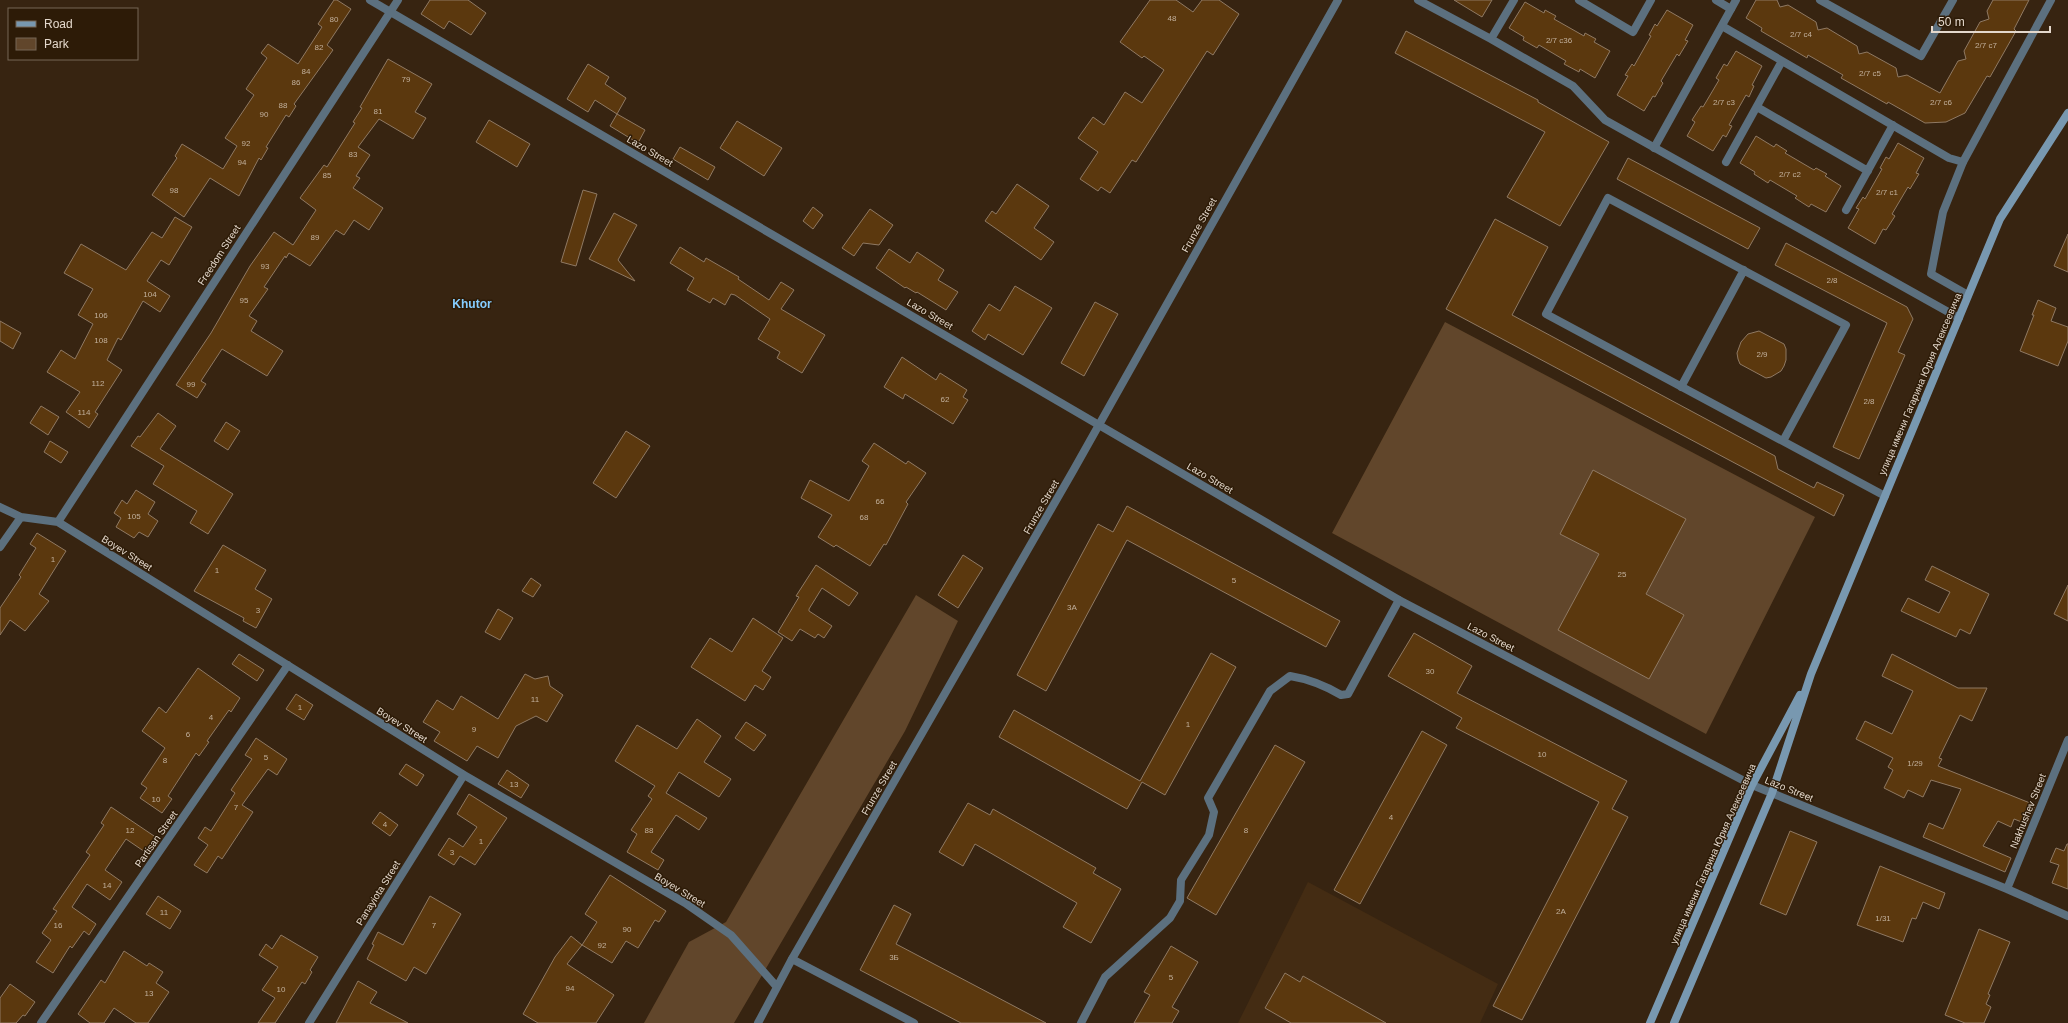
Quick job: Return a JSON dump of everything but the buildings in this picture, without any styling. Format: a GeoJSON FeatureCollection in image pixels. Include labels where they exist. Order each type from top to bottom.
{"type":"FeatureCollection","features":[{"type":"Feature","properties":{"kind":"street","name":"Lazo Street"},"geometry":{"type":"LineString","coordinates":[[370,0],[1399,600],[1752,785],[2007,889],[2068,916]]}},
{"type":"Feature","properties":{"kind":"street","name":"Freedom Street"},"geometry":{"type":"LineString","coordinates":[[58,522],[398,0]]}},
{"type":"Feature","properties":{"kind":"street","name":"Frunze Street"},"geometry":{"type":"LineString","coordinates":[[758,1023],[792,959],[1073,471],[1098,424],[1338,0]]}},
{"type":"Feature","properties":{"kind":"street"},"geometry":{"type":"LineString","coordinates":[[1418,0],[1491,39],[1573,86],[1606,120],[1959,318]]}},
{"type":"Feature","properties":{"kind":"street"},"geometry":{"type":"LineString","coordinates":[[1491,39],[1514,0]]}},
{"type":"Feature","properties":{"kind":"street"},"geometry":{"type":"LineString","coordinates":[[1579,0],[1633,32],[1651,0]]}},
{"type":"Feature","properties":{"kind":"street"},"geometry":{"type":"LineString","coordinates":[[1716,0],[1732,9]]}},
{"type":"Feature","properties":{"kind":"street"},"geometry":{"type":"LineString","coordinates":[[1654,148],[1736,0]]}},
{"type":"Feature","properties":{"kind":"street"},"geometry":{"type":"LineString","coordinates":[[1820,0],[1921,56],[1953,0]]}},
{"type":"Feature","properties":{"kind":"street"},"geometry":{"type":"LineString","coordinates":[[1968,295],[1931,274],[1943,212],[1963,162],[2052,0]]}},
{"type":"Feature","properties":{"kind":"street"},"geometry":{"type":"LineString","coordinates":[[1722,26],[1949,158],[1963,162]]}},
{"type":"Feature","properties":{"kind":"street"},"geometry":{"type":"LineString","coordinates":[[1726,162],[1782,61]]}},
{"type":"Feature","properties":{"kind":"street"},"geometry":{"type":"LineString","coordinates":[[1757,107],[1868,171]]}},
{"type":"Feature","properties":{"kind":"street","name":"улица имени Гагарина Юрия Алексеевича"},"geometry":{"type":"LineString","coordinates":[[1674,1023],[1772,793],[1811,674],[2000,219],[2068,113]]}},
{"type":"Feature","properties":{"kind":"street"},"geometry":{"type":"LineString","coordinates":[[1846,210],[1893,125]]}},
{"type":"Feature","properties":{"kind":"street"},"geometry":{"type":"LineString","coordinates":[[1783,441],[1846,325],[1608,198],[1546,314],[1885,496]]}},
{"type":"Feature","properties":{"kind":"street"},"geometry":{"type":"LineString","coordinates":[[1681,386],[1744,270]]}},
{"type":"Feature","properties":{"kind":"street","name":"Boyev Street"},"geometry":{"type":"LineString","coordinates":[[0,507],[21,517],[58,522],[464,775],[685,903],[731,935],[777,987]]}},
{"type":"Feature","properties":{"kind":"street"},"geometry":{"type":"LineString","coordinates":[[0,547],[21,517]]}},
{"type":"Feature","properties":{"kind":"street"},"geometry":{"type":"LineString","coordinates":[[1081,1023],[1105,977],[1170,918],[1180,901],[1181,880],[1208,835],[1214,812],[1208,798],[1270,691],[1290,676],[1309,679],[1341,695],[1348,694],[1399,600]]}},
{"type":"Feature","properties":{"kind":"street","name":"Partisan Street"},"geometry":{"type":"LineString","coordinates":[[42,1023],[288,665]]}},
{"type":"Feature","properties":{"kind":"street","name":"улица имени Гагарина Юрия Алексеевича"},"geometry":{"type":"LineString","coordinates":[[1650,1023],[1752,785],[1811,674]]}},
{"type":"Feature","properties":{"kind":"street","name":"Nakhushev Street"},"geometry":{"type":"LineString","coordinates":[[2007,889],[2068,740]]}},
{"type":"Feature","properties":{"kind":"street","name":"Panayiota Street"},"geometry":{"type":"LineString","coordinates":[[309,1023],[464,775]]}},
{"type":"Feature","properties":{"kind":"street"},"geometry":{"type":"LineString","coordinates":[[792,959],[914,1023]]}},
{"type":"Feature","properties":{"kind":"shaded area"},"geometry":{"type":"Polygon","coordinates":[[[1308,882],[1498,984],[1480,1023],[1238,1023],[1308,882]]]}},
{"type":"Feature","properties":{"kind":"green space"},"geometry":{"type":"Polygon","coordinates":[[[1445,322],[1815,517],[1706,734],[1332,533],[1445,322]]]}},
{"type":"Feature","properties":{"kind":"green space"},"geometry":{"type":"Polygon","coordinates":[[[916,595],[958,621],[905,731],[734,1023],[644,1023],[689,942],[726,922],[916,595]]]}},
{"type":"Feature","properties":{"kind":"district","name":"Khutor"},"geometry":{"type":"Point","coordinates":[472,304]}}]}
